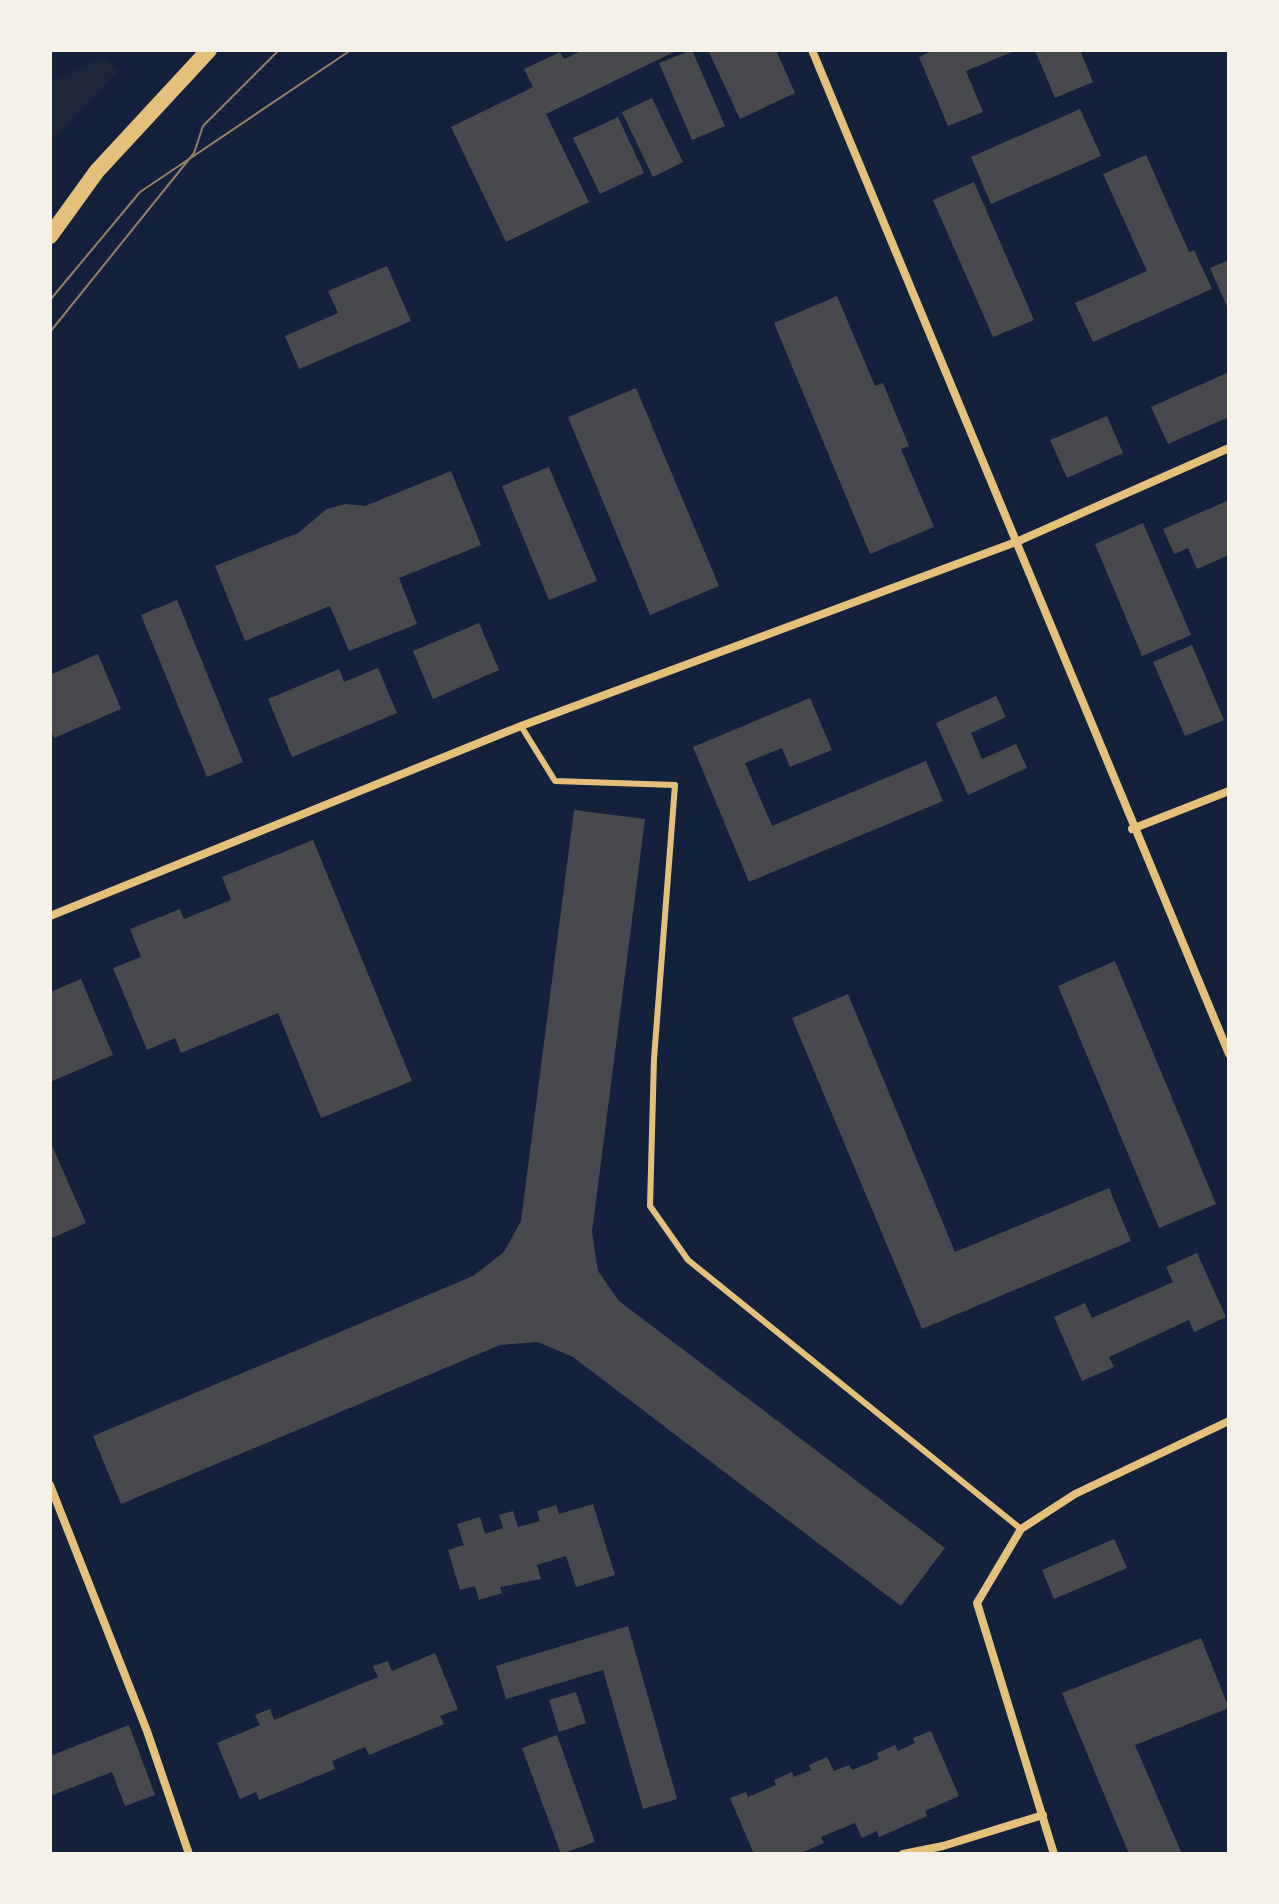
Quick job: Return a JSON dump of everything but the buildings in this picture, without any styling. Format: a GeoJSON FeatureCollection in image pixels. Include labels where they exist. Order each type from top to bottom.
{"type":"FeatureCollection","features":[{"type":"Feature","properties":{"kind":"main road"},"geometry":{"type":"LineString","coordinates":[[50,236],[97,171],[209,50]]}},
{"type":"Feature","properties":{"kind":"street"},"geometry":{"type":"LineString","coordinates":[[812,50],[1132,829],[1229,1054]]}},
{"type":"Feature","properties":{"kind":"street"},"geometry":{"type":"LineString","coordinates":[[50,916],[521,726],[1016,542],[1229,448]]}},
{"type":"Feature","properties":{"kind":"street"},"geometry":{"type":"LineString","coordinates":[[1132,829],[1229,791]]}},
{"type":"Feature","properties":{"kind":"street"},"geometry":{"type":"LineString","coordinates":[[1054,1854],[977,1603],[1021,1529],[1075,1494],[1229,1421]]}},
{"type":"Feature","properties":{"kind":"street"},"geometry":{"type":"LineString","coordinates":[[50,1485],[54,1506],[147,1731],[189,1854]]}},
{"type":"Feature","properties":{"kind":"street"},"geometry":{"type":"LineString","coordinates":[[903,1854],[943,1846],[1043,1815]]}},
{"type":"Feature","properties":{"kind":"lane"},"geometry":{"type":"LineString","coordinates":[[521,726],[555,781],[675,785],[654,1059],[650,1206],[688,1260],[1021,1529]]}},
{"type":"Feature","properties":{"kind":"shaded area"},"geometry":{"type":"Polygon","coordinates":[[[104,56],[118,71],[50,143],[50,82],[104,56]]]}},
{"type":"Feature","properties":{"kind":"tram line"},"geometry":{"type":"LineString","coordinates":[[50,332],[194,153],[203,126],[279,50]]}},
{"type":"Feature","properties":{"kind":"tram line"},"geometry":{"type":"LineString","coordinates":[[50,300],[140,192],[351,50]]}}]}
